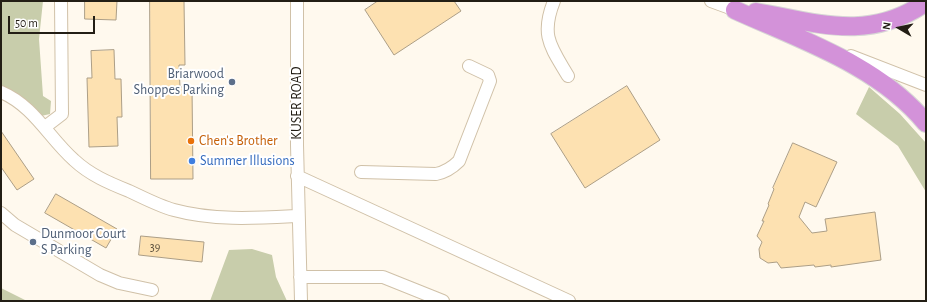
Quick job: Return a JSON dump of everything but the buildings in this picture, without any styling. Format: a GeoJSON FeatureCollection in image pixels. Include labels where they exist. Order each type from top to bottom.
{"type":"FeatureCollection","features":[{"type":"Feature","properties":{"kind":"highway"},"geometry":{"type":"LineString","coordinates":[[724,6],[827,25],[865,27],[885,23],[903,16],[926,2]]}},
{"type":"Feature","properties":{"kind":"highway"},"geometry":{"type":"LineString","coordinates":[[724,6],[856,66],[880,81],[902,99],[926,123]]}},
{"type":"Feature","properties":{"kind":"street"},"geometry":{"type":"LineString","coordinates":[[45,127],[62,114],[60,1]]}},
{"type":"Feature","properties":{"kind":"street","name":"KUSER ROAD"},"geometry":{"type":"LineString","coordinates":[[296,1],[297,176],[301,301]]}},
{"type":"Feature","properties":{"kind":"street"},"geometry":{"type":"LineString","coordinates":[[554,1],[547,34],[549,43],[568,76]]}},
{"type":"Feature","properties":{"kind":"street"},"geometry":{"type":"LineString","coordinates":[[724,6],[926,85]]}},
{"type":"Feature","properties":{"kind":"street"},"geometry":{"type":"LineString","coordinates":[[361,172],[436,174],[445,172],[453,167],[459,161],[489,87],[490,81],[488,75],[469,66]]}},
{"type":"Feature","properties":{"kind":"street"},"geometry":{"type":"LineString","coordinates":[[1,92],[18,102],[32,113],[74,160],[88,172],[106,182],[173,210],[213,217],[298,216]]}},
{"type":"Feature","properties":{"kind":"street"},"geometry":{"type":"LineString","coordinates":[[297,176],[570,301]]}},
{"type":"Feature","properties":{"kind":"street"},"geometry":{"type":"LineString","coordinates":[[1,212],[15,225],[100,275],[119,283],[152,290]]}},
{"type":"Feature","properties":{"kind":"street"},"geometry":{"type":"LineString","coordinates":[[300,277],[383,277],[443,301]]}},
{"type":"Feature","properties":{"kind":"green space"},"geometry":{"type":"Polygon","coordinates":[[[1,1],[43,1],[39,39],[43,96],[51,101],[50,114],[41,116],[1,87],[1,1]]]}},
{"type":"Feature","properties":{"kind":"green space"},"geometry":{"type":"Polygon","coordinates":[[[869,87],[900,114],[926,143],[926,192],[898,146],[856,114],[869,87]]]}},
{"type":"Feature","properties":{"kind":"green space"},"geometry":{"type":"Polygon","coordinates":[[[252,249],[272,255],[276,277],[287,301],[210,301],[229,250],[252,249]]]}},
{"type":"Feature","properties":{"kind":"green space"},"geometry":{"type":"Polygon","coordinates":[[[1,288],[27,301],[1,301],[1,288]]]}},
{"type":"Feature","properties":{"kind":"place","name":"Briarwood Shoppes Parking"},"geometry":{"type":"Point","coordinates":[232,82]}},
{"type":"Feature","properties":{"kind":"place","name":"Chen's Brother"},"geometry":{"type":"Point","coordinates":[191,141]}},
{"type":"Feature","properties":{"kind":"place","name":"Summer Illusions"},"geometry":{"type":"Point","coordinates":[192,161]}},
{"type":"Feature","properties":{"kind":"place","name":"Dunmoor Court S Parking"},"geometry":{"type":"Point","coordinates":[33,242]}}]}
